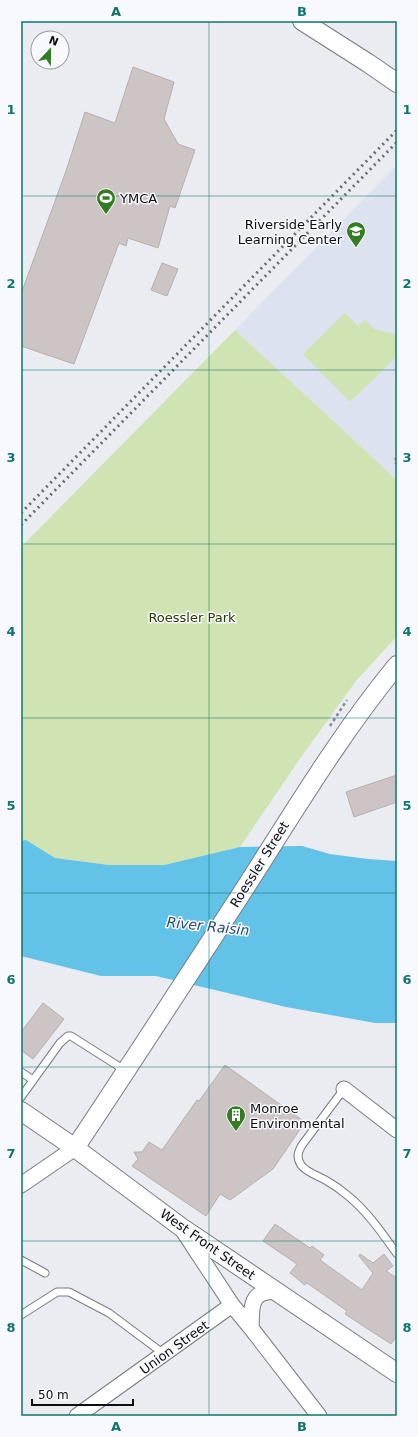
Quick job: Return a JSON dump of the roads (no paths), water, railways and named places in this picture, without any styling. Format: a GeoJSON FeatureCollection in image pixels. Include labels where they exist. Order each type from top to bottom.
{"type":"FeatureCollection","features":[{"type":"Feature","properties":{"kind":"street"},"geometry":{"type":"LineString","coordinates":[[302,21],[368,63],[397,84]]}},
{"type":"Feature","properties":{"kind":"street","name":"Roessler Street"},"geometry":{"type":"LineString","coordinates":[[75,1148],[190,974],[292,813],[370,698],[397,665]]}},
{"type":"Feature","properties":{"kind":"street"},"geometry":{"type":"LineString","coordinates":[[344,1089],[397,1130]]}},
{"type":"Feature","properties":{"kind":"street","name":"West Front Street"},"geometry":{"type":"LineString","coordinates":[[21,1112],[75,1148],[181,1227],[397,1373]]}},
{"type":"Feature","properties":{"kind":"street"},"geometry":{"type":"LineString","coordinates":[[21,1185],[75,1148]]}},
{"type":"Feature","properties":{"kind":"street"},"geometry":{"type":"LineString","coordinates":[[181,1227],[232,1305],[252,1328],[319,1416]]}},
{"type":"Feature","properties":{"kind":"street"},"geometry":{"type":"LineString","coordinates":[[252,1328],[252,1311],[254,1300],[261,1293],[276,1291]]}},
{"type":"Feature","properties":{"kind":"street","name":"Union Street"},"geometry":{"type":"LineString","coordinates":[[77,1416],[232,1305]]}},
{"type":"Feature","properties":{"kind":"lane"},"geometry":{"type":"LineString","coordinates":[[21,1097],[60,1043],[68,1036],[71,1036],[126,1071]]}},
{"type":"Feature","properties":{"kind":"lane"},"geometry":{"type":"LineString","coordinates":[[21,1072],[33,1080]]}},
{"type":"Feature","properties":{"kind":"lane"},"geometry":{"type":"LineString","coordinates":[[344,1089],[302,1145],[298,1158],[302,1166],[307,1170],[327,1180],[348,1196],[368,1216],[397,1254]]}},
{"type":"Feature","properties":{"kind":"lane"},"geometry":{"type":"LineString","coordinates":[[21,1260],[45,1273]]}},
{"type":"Feature","properties":{"kind":"lane"},"geometry":{"type":"LineString","coordinates":[[21,1315],[57,1292],[69,1292],[109,1313],[164,1354]]}},
{"type":"Feature","properties":{"kind":"water","name":"River Raisin"},"geometry":{"type":"Polygon","coordinates":[[[26,840],[55,858],[109,865],[164,865],[240,847],[302,846],[330,854],[397,861],[397,1023],[375,1023],[286,1007],[156,976],[101,976],[21,956],[21,841],[26,840]]]}},
{"type":"Feature","properties":{"kind":"railway"},"geometry":{"type":"LineString","coordinates":[[21,513],[397,130]]}},
{"type":"Feature","properties":{"kind":"railway"},"geometry":{"type":"LineString","coordinates":[[21,525],[397,142]]}},
{"type":"Feature","properties":{"kind":"place","name":"YMCA"},"geometry":{"type":"Point","coordinates":[106,215]}},
{"type":"Feature","properties":{"kind":"place","name":"Riverside Early Learning Center"},"geometry":{"type":"Point","coordinates":[356,248]}},
{"type":"Feature","properties":{"kind":"place","name":"Monroe Environmental"},"geometry":{"type":"Point","coordinates":[236,1132]}},
{"type":"Feature","properties":{"kind":"park label","name":"Roessler Park"},"geometry":{"type":"Point","coordinates":[192,617]}}]}
